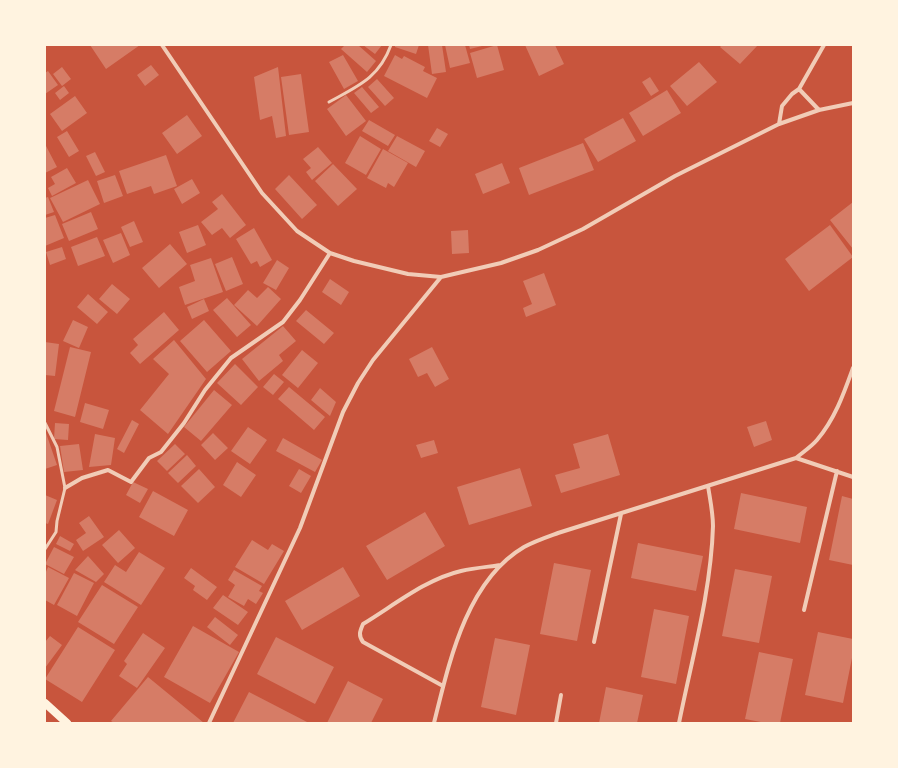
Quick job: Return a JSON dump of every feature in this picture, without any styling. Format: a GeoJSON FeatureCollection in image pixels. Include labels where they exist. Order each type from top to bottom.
{"type":"FeatureCollection","features":[{"type":"Feature","properties":{"kind":"main road"},"geometry":{"type":"LineString","coordinates":[[45,703],[67,723]]}},
{"type":"Feature","properties":{"kind":"street"},"geometry":{"type":"LineString","coordinates":[[162,45],[262,193],[297,231],[330,253],[354,261],[408,274],[441,277],[501,263],[538,250],[583,229],[676,176],[779,124],[819,110],[853,103]]}},
{"type":"Feature","properties":{"kind":"street"},"geometry":{"type":"LineString","coordinates":[[779,124],[782,106],[792,94],[800,89],[824,45]]}},
{"type":"Feature","properties":{"kind":"street"},"geometry":{"type":"LineString","coordinates":[[800,89],[812,100],[819,110]]}},
{"type":"Feature","properties":{"kind":"street"},"geometry":{"type":"LineString","coordinates":[[65,488],[82,478],[108,470],[131,482],[148,458],[161,452],[184,423],[205,390],[231,358],[283,322],[300,300],[330,253]]}},
{"type":"Feature","properties":{"kind":"street"},"geometry":{"type":"LineString","coordinates":[[209,723],[300,528],[343,412],[358,383],[373,360],[441,277]]}},
{"type":"Feature","properties":{"kind":"street"},"geometry":{"type":"LineString","coordinates":[[434,723],[443,686],[463,626],[479,593],[501,565],[524,547],[558,533],[796,458],[817,440],[831,419],[842,398],[853,368]]}},
{"type":"Feature","properties":{"kind":"street"},"geometry":{"type":"LineString","coordinates":[[796,458],[853,477]]}},
{"type":"Feature","properties":{"kind":"street"},"geometry":{"type":"LineString","coordinates":[[804,610],[837,471]]}},
{"type":"Feature","properties":{"kind":"street"},"geometry":{"type":"LineString","coordinates":[[679,723],[706,592],[711,554],[713,524],[708,486]]}},
{"type":"Feature","properties":{"kind":"street"},"geometry":{"type":"LineString","coordinates":[[594,642],[621,514]]}},
{"type":"Feature","properties":{"kind":"street"},"geometry":{"type":"LineString","coordinates":[[443,686],[363,642],[360,638],[360,630],[363,624],[420,589],[442,578],[460,571],[501,565]]}},
{"type":"Feature","properties":{"kind":"street"},"geometry":{"type":"LineString","coordinates":[[556,723],[561,695]]}},
{"type":"Feature","properties":{"kind":"lane"},"geometry":{"type":"LineString","coordinates":[[329,102],[373,76],[386,60],[391,45]]}},
{"type":"Feature","properties":{"kind":"lane"},"geometry":{"type":"LineString","coordinates":[[45,423],[57,447],[65,488],[57,521],[56,532],[45,549]]}},
{"type":"Feature","properties":{"kind":"building"},"geometry":{"type":"Polygon","coordinates":[[[90,45],[140,45],[106,69],[90,45]]]}},
{"type":"Feature","properties":{"kind":"building"},"geometry":{"type":"Polygon","coordinates":[[[345,45],[358,45],[376,61],[367,72],[341,49],[345,45]]]}},
{"type":"Feature","properties":{"kind":"building"},"geometry":{"type":"Polygon","coordinates":[[[363,45],[382,45],[375,54],[363,45]]]}},
{"type":"Feature","properties":{"kind":"building"},"geometry":{"type":"Polygon","coordinates":[[[395,45],[419,45],[416,54],[395,47],[395,45]]]}},
{"type":"Feature","properties":{"kind":"building"},"geometry":{"type":"Polygon","coordinates":[[[428,45],[442,45],[446,72],[432,74],[428,45]]]}},
{"type":"Feature","properties":{"kind":"building"},"geometry":{"type":"Polygon","coordinates":[[[445,45],[465,45],[470,63],[450,68],[445,45]]]}},
{"type":"Feature","properties":{"kind":"building"},"geometry":{"type":"Polygon","coordinates":[[[469,45],[482,45],[482,46],[470,49],[469,45]]]}},
{"type":"Feature","properties":{"kind":"building"},"geometry":{"type":"Polygon","coordinates":[[[497,45],[504,70],[477,78],[470,53],[497,45]]]}},
{"type":"Feature","properties":{"kind":"building"},"geometry":{"type":"Polygon","coordinates":[[[525,45],[555,45],[564,64],[539,76],[525,45]]]}},
{"type":"Feature","properties":{"kind":"building"},"geometry":{"type":"Polygon","coordinates":[[[722,45],[758,45],[740,64],[720,47],[722,45]]]}},
{"type":"Feature","properties":{"kind":"building"},"geometry":{"type":"Polygon","coordinates":[[[343,55],[358,81],[344,89],[329,62],[343,55]]]}},
{"type":"Feature","properties":{"kind":"building"},"geometry":{"type":"Polygon","coordinates":[[[395,55],[402,59],[404,56],[425,67],[423,71],[437,78],[427,98],[384,76],[395,55]]]}},
{"type":"Feature","properties":{"kind":"building"},"geometry":{"type":"Polygon","coordinates":[[[699,62],[717,82],[687,106],[670,86],[699,62]]]}},
{"type":"Feature","properties":{"kind":"building"},"geometry":{"type":"Polygon","coordinates":[[[151,65],[159,75],[145,86],[137,75],[151,65]]]}},
{"type":"Feature","properties":{"kind":"building"},"geometry":{"type":"Polygon","coordinates":[[[62,67],[71,79],[62,86],[53,74],[62,67]]]}},
{"type":"Feature","properties":{"kind":"building"},"geometry":{"type":"Polygon","coordinates":[[[278,67],[286,136],[276,138],[272,116],[260,120],[254,77],[278,67]]]}},
{"type":"Feature","properties":{"kind":"building"},"geometry":{"type":"Polygon","coordinates":[[[48,71],[58,85],[45,94],[45,73],[48,71]]]}},
{"type":"Feature","properties":{"kind":"building"},"geometry":{"type":"Polygon","coordinates":[[[301,74],[309,132],[289,135],[281,77],[301,74]]]}},
{"type":"Feature","properties":{"kind":"building"},"geometry":{"type":"Polygon","coordinates":[[[650,77],[659,91],[651,96],[642,82],[650,77]]]}},
{"type":"Feature","properties":{"kind":"building"},"geometry":{"type":"Polygon","coordinates":[[[377,79],[394,98],[385,106],[368,87],[377,79]]]}},
{"type":"Feature","properties":{"kind":"building"},"geometry":{"type":"Polygon","coordinates":[[[64,86],[69,93],[60,100],[55,93],[64,86]]]}},
{"type":"Feature","properties":{"kind":"building"},"geometry":{"type":"Polygon","coordinates":[[[362,87],[379,107],[371,113],[354,93],[362,87]]]}},
{"type":"Feature","properties":{"kind":"building"},"geometry":{"type":"Polygon","coordinates":[[[667,90],[681,113],[643,136],[629,113],[667,90]]]}},
{"type":"Feature","properties":{"kind":"building"},"geometry":{"type":"Polygon","coordinates":[[[346,95],[366,121],[346,136],[327,109],[346,95]]]}},
{"type":"Feature","properties":{"kind":"building"},"geometry":{"type":"Polygon","coordinates":[[[75,96],[87,113],[62,131],[50,114],[75,96]]]}},
{"type":"Feature","properties":{"kind":"building"},"geometry":{"type":"Polygon","coordinates":[[[187,115],[202,136],[177,154],[162,133],[187,115]]]}},
{"type":"Feature","properties":{"kind":"building"},"geometry":{"type":"Polygon","coordinates":[[[623,118],[636,141],[598,162],[584,139],[623,118]]]}},
{"type":"Feature","properties":{"kind":"building"},"geometry":{"type":"Polygon","coordinates":[[[369,120],[395,135],[388,146],[362,131],[369,120]]]}},
{"type":"Feature","properties":{"kind":"building"},"geometry":{"type":"Polygon","coordinates":[[[437,128],[448,134],[440,147],[429,141],[437,128]]]}},
{"type":"Feature","properties":{"kind":"building"},"geometry":{"type":"Polygon","coordinates":[[[67,131],[79,151],[69,157],[57,137],[67,131]]]}},
{"type":"Feature","properties":{"kind":"building"},"geometry":{"type":"Polygon","coordinates":[[[360,136],[381,149],[366,175],[345,163],[360,136]]]}},
{"type":"Feature","properties":{"kind":"building"},"geometry":{"type":"Polygon","coordinates":[[[397,136],[425,151],[416,167],[388,151],[397,136]]]}},
{"type":"Feature","properties":{"kind":"building"},"geometry":{"type":"Polygon","coordinates":[[[583,143],[594,170],[529,195],[519,168],[583,143]]]}},
{"type":"Feature","properties":{"kind":"building"},"geometry":{"type":"Polygon","coordinates":[[[45,144],[57,167],[45,173],[45,144]]]}},
{"type":"Feature","properties":{"kind":"building"},"geometry":{"type":"Polygon","coordinates":[[[318,147],[332,163],[312,180],[306,172],[311,168],[303,159],[318,147]]]}},
{"type":"Feature","properties":{"kind":"building"},"geometry":{"type":"Polygon","coordinates":[[[383,149],[408,163],[394,187],[388,183],[386,188],[367,178],[383,149]]]}},
{"type":"Feature","properties":{"kind":"building"},"geometry":{"type":"Polygon","coordinates":[[[95,152],[105,172],[96,176],[86,156],[95,152]]]}},
{"type":"Feature","properties":{"kind":"building"},"geometry":{"type":"Polygon","coordinates":[[[166,155],[177,186],[154,194],[151,186],[127,194],[119,171],[166,155]]]}},
{"type":"Feature","properties":{"kind":"building"},"geometry":{"type":"Polygon","coordinates":[[[502,163],[510,183],[483,194],[475,174],[502,163]]]}},
{"type":"Feature","properties":{"kind":"building"},"geometry":{"type":"Polygon","coordinates":[[[333,164],[357,189],[338,206],[315,181],[333,164]]]}},
{"type":"Feature","properties":{"kind":"building"},"geometry":{"type":"Polygon","coordinates":[[[67,168],[76,183],[52,196],[48,188],[55,184],[51,177],[67,168]]]}},
{"type":"Feature","properties":{"kind":"building"},"geometry":{"type":"Polygon","coordinates":[[[115,175],[123,196],[104,203],[97,181],[115,175]]]}},
{"type":"Feature","properties":{"kind":"building"},"geometry":{"type":"Polygon","coordinates":[[[289,175],[317,205],[302,219],[275,189],[289,175]]]}},
{"type":"Feature","properties":{"kind":"building"},"geometry":{"type":"Polygon","coordinates":[[[192,179],[200,193],[182,204],[174,189],[192,179]]]}},
{"type":"Feature","properties":{"kind":"building"},"geometry":{"type":"Polygon","coordinates":[[[88,180],[100,204],[63,222],[50,198],[88,180]]]}},
{"type":"Feature","properties":{"kind":"building"},"geometry":{"type":"Polygon","coordinates":[[[222,194],[246,225],[230,238],[222,228],[212,235],[201,222],[218,209],[212,202],[222,194]]]}},
{"type":"Feature","properties":{"kind":"building"},"geometry":{"type":"Polygon","coordinates":[[[48,197],[54,212],[45,215],[45,198],[48,197]]]}},
{"type":"Feature","properties":{"kind":"building"},"geometry":{"type":"Polygon","coordinates":[[[853,202],[853,249],[830,220],[853,202]]]}},
{"type":"Feature","properties":{"kind":"building"},"geometry":{"type":"Polygon","coordinates":[[[91,212],[98,229],[69,241],[62,224],[91,212]]]}},
{"type":"Feature","properties":{"kind":"building"},"geometry":{"type":"Polygon","coordinates":[[[55,215],[64,238],[45,246],[45,218],[55,215]]]}},
{"type":"Feature","properties":{"kind":"building"},"geometry":{"type":"Polygon","coordinates":[[[134,221],[143,242],[130,247],[121,227],[134,221]]]}},
{"type":"Feature","properties":{"kind":"building"},"geometry":{"type":"Polygon","coordinates":[[[198,225],[206,245],[187,253],[179,232],[198,225]]]}},
{"type":"Feature","properties":{"kind":"building"},"geometry":{"type":"Polygon","coordinates":[[[830,225],[853,257],[809,291],[785,259],[830,225]]]}},
{"type":"Feature","properties":{"kind":"building"},"geometry":{"type":"Polygon","coordinates":[[[254,228],[272,260],[260,267],[257,261],[251,264],[236,239],[254,228]]]}},
{"type":"Feature","properties":{"kind":"building"},"geometry":{"type":"Polygon","coordinates":[[[468,230],[469,253],[452,254],[451,231],[468,230]]]}},
{"type":"Feature","properties":{"kind":"building"},"geometry":{"type":"Polygon","coordinates":[[[121,233],[130,255],[113,263],[103,240],[121,233]]]}},
{"type":"Feature","properties":{"kind":"building"},"geometry":{"type":"Polygon","coordinates":[[[97,237],[105,256],[78,266],[71,247],[97,237]]]}},
{"type":"Feature","properties":{"kind":"building"},"geometry":{"type":"Polygon","coordinates":[[[170,244],[187,264],[159,288],[142,268],[170,244]]]}},
{"type":"Feature","properties":{"kind":"building"},"geometry":{"type":"Polygon","coordinates":[[[62,247],[66,259],[50,265],[46,252],[62,247]]]}},
{"type":"Feature","properties":{"kind":"building"},"geometry":{"type":"Polygon","coordinates":[[[232,257],[243,284],[226,291],[215,264],[232,257]]]}},
{"type":"Feature","properties":{"kind":"building"},"geometry":{"type":"Polygon","coordinates":[[[211,258],[223,292],[185,305],[179,287],[195,281],[190,265],[211,258]]]}},
{"type":"Feature","properties":{"kind":"building"},"geometry":{"type":"Polygon","coordinates":[[[277,260],[289,268],[276,290],[263,283],[277,260]]]}},
{"type":"Feature","properties":{"kind":"building"},"geometry":{"type":"Polygon","coordinates":[[[544,273],[556,305],[526,317],[523,308],[532,304],[523,281],[544,273]]]}},
{"type":"Feature","properties":{"kind":"building"},"geometry":{"type":"Polygon","coordinates":[[[330,279],[349,292],[341,305],[322,292],[330,279]]]}},
{"type":"Feature","properties":{"kind":"building"},"geometry":{"type":"Polygon","coordinates":[[[112,284],[130,299],[117,314],[99,299],[112,284]]]}},
{"type":"Feature","properties":{"kind":"building"},"geometry":{"type":"Polygon","coordinates":[[[268,287],[281,299],[257,326],[234,305],[248,290],[257,298],[268,287]]]}},
{"type":"Feature","properties":{"kind":"building"},"geometry":{"type":"Polygon","coordinates":[[[88,294],[108,312],[97,324],[77,307],[88,294]]]}},
{"type":"Feature","properties":{"kind":"building"},"geometry":{"type":"Polygon","coordinates":[[[227,298],[251,325],[237,337],[213,310],[227,298]]]}},
{"type":"Feature","properties":{"kind":"building"},"geometry":{"type":"Polygon","coordinates":[[[204,299],[209,311],[192,319],[187,307],[204,299]]]}},
{"type":"Feature","properties":{"kind":"building"},"geometry":{"type":"Polygon","coordinates":[[[306,310],[334,333],[324,344],[296,321],[306,310]]]}},
{"type":"Feature","properties":{"kind":"building"},"geometry":{"type":"Polygon","coordinates":[[[164,312],[179,330],[140,364],[130,353],[138,345],[133,339],[164,312]]]}},
{"type":"Feature","properties":{"kind":"building"},"geometry":{"type":"Polygon","coordinates":[[[73,320],[88,327],[79,348],[63,341],[73,320]]]}},
{"type":"Feature","properties":{"kind":"building"},"geometry":{"type":"Polygon","coordinates":[[[204,320],[231,351],[207,372],[180,341],[204,320]]]}},
{"type":"Feature","properties":{"kind":"building"},"geometry":{"type":"Polygon","coordinates":[[[283,326],[296,341],[279,355],[283,361],[259,381],[242,359],[283,326]]]}},
{"type":"Feature","properties":{"kind":"building"},"geometry":{"type":"Polygon","coordinates":[[[174,340],[206,379],[168,434],[140,410],[169,374],[153,359],[174,340]]]}},
{"type":"Feature","properties":{"kind":"building"},"geometry":{"type":"Polygon","coordinates":[[[45,342],[59,344],[55,376],[45,375],[45,342]]]}},
{"type":"Feature","properties":{"kind":"building"},"geometry":{"type":"Polygon","coordinates":[[[70,347],[91,352],[75,417],[54,411],[70,347]]]}},
{"type":"Feature","properties":{"kind":"building"},"geometry":{"type":"Polygon","coordinates":[[[432,347],[449,379],[435,387],[427,373],[418,377],[409,359],[432,347]]]}},
{"type":"Feature","properties":{"kind":"building"},"geometry":{"type":"Polygon","coordinates":[[[302,350],[318,363],[298,388],[282,375],[302,350]]]}},
{"type":"Feature","properties":{"kind":"building"},"geometry":{"type":"Polygon","coordinates":[[[235,364],[258,387],[241,405],[217,383],[235,364]]]}},
{"type":"Feature","properties":{"kind":"building"},"geometry":{"type":"Polygon","coordinates":[[[274,374],[284,382],[273,395],[263,387],[274,374]]]}},
{"type":"Feature","properties":{"kind":"building"},"geometry":{"type":"Polygon","coordinates":[[[289,387],[325,417],[314,430],[278,399],[289,387]]]}},
{"type":"Feature","properties":{"kind":"building"},"geometry":{"type":"Polygon","coordinates":[[[320,388],[336,402],[330,416],[311,400],[320,388]]]}},
{"type":"Feature","properties":{"kind":"building"},"geometry":{"type":"Polygon","coordinates":[[[214,390],[232,405],[201,441],[184,427],[214,390]]]}},
{"type":"Feature","properties":{"kind":"building"},"geometry":{"type":"Polygon","coordinates":[[[85,403],[109,410],[103,429],[80,422],[85,403]]]}},
{"type":"Feature","properties":{"kind":"building"},"geometry":{"type":"Polygon","coordinates":[[[132,420],[139,424],[124,453],[117,449],[132,420]]]}},
{"type":"Feature","properties":{"kind":"building"},"geometry":{"type":"Polygon","coordinates":[[[766,421],[772,440],[754,447],[747,427],[766,421]]]}},
{"type":"Feature","properties":{"kind":"building"},"geometry":{"type":"Polygon","coordinates":[[[55,423],[69,424],[68,440],[54,439],[55,423]]]}},
{"type":"Feature","properties":{"kind":"building"},"geometry":{"type":"Polygon","coordinates":[[[248,427],[267,440],[250,464],[231,451],[248,427]]]}},
{"type":"Feature","properties":{"kind":"building"},"geometry":{"type":"Polygon","coordinates":[[[45,430],[57,465],[45,469],[45,430]]]}},
{"type":"Feature","properties":{"kind":"building"},"geometry":{"type":"Polygon","coordinates":[[[213,433],[228,448],[215,460],[201,445],[213,433]]]}},
{"type":"Feature","properties":{"kind":"building"},"geometry":{"type":"Polygon","coordinates":[[[95,434],[115,438],[111,465],[89,467],[95,434]]]}},
{"type":"Feature","properties":{"kind":"building"},"geometry":{"type":"Polygon","coordinates":[[[608,434],[620,475],[561,493],[555,475],[580,468],[573,444],[608,434]]]}},
{"type":"Feature","properties":{"kind":"building"},"geometry":{"type":"Polygon","coordinates":[[[283,438],[322,460],[315,472],[276,451],[283,438]]]}},
{"type":"Feature","properties":{"kind":"building"},"geometry":{"type":"Polygon","coordinates":[[[434,440],[438,453],[421,458],[416,445],[434,440]]]}},
{"type":"Feature","properties":{"kind":"building"},"geometry":{"type":"Polygon","coordinates":[[[79,444],[83,470],[64,472],[60,446],[79,444]]]}},
{"type":"Feature","properties":{"kind":"building"},"geometry":{"type":"Polygon","coordinates":[[[175,444],[185,454],[167,471],[157,461],[175,444]]]}},
{"type":"Feature","properties":{"kind":"building"},"geometry":{"type":"Polygon","coordinates":[[[187,455],[196,466],[178,483],[168,473],[187,455]]]}},
{"type":"Feature","properties":{"kind":"building"},"geometry":{"type":"Polygon","coordinates":[[[237,462],[256,475],[241,497],[223,485],[237,462]]]}},
{"type":"Feature","properties":{"kind":"building"},"geometry":{"type":"Polygon","coordinates":[[[520,468],[532,506],[469,525],[457,487],[520,468]]]}},
{"type":"Feature","properties":{"kind":"building"},"geometry":{"type":"Polygon","coordinates":[[[199,469],[215,487],[198,503],[181,486],[199,469]]]}},
{"type":"Feature","properties":{"kind":"building"},"geometry":{"type":"Polygon","coordinates":[[[299,469],[311,476],[301,493],[289,486],[299,469]]]}},
{"type":"Feature","properties":{"kind":"building"},"geometry":{"type":"Polygon","coordinates":[[[133,482],[148,489],[140,503],[126,495],[133,482]]]}},
{"type":"Feature","properties":{"kind":"building"},"geometry":{"type":"Polygon","coordinates":[[[153,491],[188,510],[174,536],[139,517],[153,491]]]}},
{"type":"Feature","properties":{"kind":"building"},"geometry":{"type":"Polygon","coordinates":[[[741,493],[807,507],[800,543],[734,529],[741,493]]]}},
{"type":"Feature","properties":{"kind":"building"},"geometry":{"type":"Polygon","coordinates":[[[45,495],[57,500],[48,524],[45,523],[45,495]]]}},
{"type":"Feature","properties":{"kind":"building"},"geometry":{"type":"Polygon","coordinates":[[[842,496],[853,499],[853,565],[829,560],[842,496]]]}},
{"type":"Feature","properties":{"kind":"building"},"geometry":{"type":"Polygon","coordinates":[[[425,512],[445,546],[387,580],[366,546],[425,512]]]}},
{"type":"Feature","properties":{"kind":"building"},"geometry":{"type":"Polygon","coordinates":[[[89,516],[104,537],[83,551],[76,540],[86,533],[79,523],[89,516]]]}},
{"type":"Feature","properties":{"kind":"building"},"geometry":{"type":"Polygon","coordinates":[[[119,530],[135,548],[118,563],[102,545],[119,530]]]}},
{"type":"Feature","properties":{"kind":"building"},"geometry":{"type":"Polygon","coordinates":[[[60,536],[74,544],[70,551],[56,544],[60,536]]]}},
{"type":"Feature","properties":{"kind":"building"},"geometry":{"type":"Polygon","coordinates":[[[252,540],[268,550],[272,544],[284,551],[264,584],[235,567],[252,540]]]}},
{"type":"Feature","properties":{"kind":"building"},"geometry":{"type":"Polygon","coordinates":[[[638,543],[703,556],[696,591],[631,578],[638,543]]]}},
{"type":"Feature","properties":{"kind":"building"},"geometry":{"type":"Polygon","coordinates":[[[54,547],[74,557],[64,574],[45,564],[54,547]]]}},
{"type":"Feature","properties":{"kind":"building"},"geometry":{"type":"Polygon","coordinates":[[[139,552],[165,568],[141,605],[104,582],[115,565],[126,572],[139,552]]]}},
{"type":"Feature","properties":{"kind":"building"},"geometry":{"type":"Polygon","coordinates":[[[88,556],[104,574],[96,582],[75,570],[88,556]]]}},
{"type":"Feature","properties":{"kind":"building"},"geometry":{"type":"Polygon","coordinates":[[[554,563],[591,570],[577,641],[540,634],[554,563]]]}},
{"type":"Feature","properties":{"kind":"building"},"geometry":{"type":"Polygon","coordinates":[[[48,567],[69,578],[54,605],[45,600],[45,574],[48,567]]]}},
{"type":"Feature","properties":{"kind":"building"},"geometry":{"type":"Polygon","coordinates":[[[343,567],[360,596],[302,630],[285,601],[343,567]]]}},
{"type":"Feature","properties":{"kind":"building"},"geometry":{"type":"Polygon","coordinates":[[[191,568],[217,587],[207,600],[193,590],[195,586],[184,578],[191,568]]]}},
{"type":"Feature","properties":{"kind":"building"},"geometry":{"type":"Polygon","coordinates":[[[735,569],[772,576],[759,643],[722,636],[735,569]]]}},
{"type":"Feature","properties":{"kind":"building"},"geometry":{"type":"Polygon","coordinates":[[[234,570],[262,586],[259,591],[263,593],[256,604],[248,599],[244,606],[228,597],[235,585],[228,580],[234,570]]]}},
{"type":"Feature","properties":{"kind":"building"},"geometry":{"type":"Polygon","coordinates":[[[74,573],[94,583],[77,616],[57,605],[74,573]]]}},
{"type":"Feature","properties":{"kind":"building"},"geometry":{"type":"Polygon","coordinates":[[[102,585],[138,607],[114,644],[78,622],[102,585]]]}},
{"type":"Feature","properties":{"kind":"building"},"geometry":{"type":"Polygon","coordinates":[[[223,595],[248,612],[238,625],[213,608],[223,595]]]}},
{"type":"Feature","properties":{"kind":"building"},"geometry":{"type":"Polygon","coordinates":[[[654,609],[689,616],[676,684],[641,677],[654,609]]]}},
{"type":"Feature","properties":{"kind":"building"},"geometry":{"type":"Polygon","coordinates":[[[215,617],[238,635],[230,645],[207,627],[215,617]]]}},
{"type":"Feature","properties":{"kind":"building"},"geometry":{"type":"Polygon","coordinates":[[[193,626],[239,652],[210,703],[164,677],[193,626]]]}},
{"type":"Feature","properties":{"kind":"building"},"geometry":{"type":"Polygon","coordinates":[[[78,627],[115,650],[82,702],[45,679],[78,627]]]}},
{"type":"Feature","properties":{"kind":"building"},"geometry":{"type":"Polygon","coordinates":[[[818,632],[853,639],[853,653],[843,703],[805,695],[818,632]]]}},
{"type":"Feature","properties":{"kind":"building"},"geometry":{"type":"Polygon","coordinates":[[[143,633],[165,648],[137,688],[119,676],[127,664],[124,661],[143,633]]]}},
{"type":"Feature","properties":{"kind":"building"},"geometry":{"type":"Polygon","coordinates":[[[50,636],[62,645],[45,668],[45,642],[50,636]]]}},
{"type":"Feature","properties":{"kind":"building"},"geometry":{"type":"Polygon","coordinates":[[[276,637],[334,667],[315,704],[257,674],[276,637]]]}},
{"type":"Feature","properties":{"kind":"building"},"geometry":{"type":"Polygon","coordinates":[[[495,638],[530,645],[516,715],[481,707],[495,638]]]}},
{"type":"Feature","properties":{"kind":"building"},"geometry":{"type":"Polygon","coordinates":[[[759,652],[793,659],[780,723],[766,723],[745,719],[759,652]]]}},
{"type":"Feature","properties":{"kind":"building"},"geometry":{"type":"Polygon","coordinates":[[[148,677],[204,723],[114,723],[111,721],[148,677]]]}},
{"type":"Feature","properties":{"kind":"building"},"geometry":{"type":"Polygon","coordinates":[[[348,681],[383,699],[371,723],[327,723],[348,681]]]}},
{"type":"Feature","properties":{"kind":"building"},"geometry":{"type":"Polygon","coordinates":[[[606,687],[643,695],[637,723],[599,723],[606,687]]]}},
{"type":"Feature","properties":{"kind":"building"},"geometry":{"type":"Polygon","coordinates":[[[249,692],[309,723],[233,723],[249,692]]]}}]}
